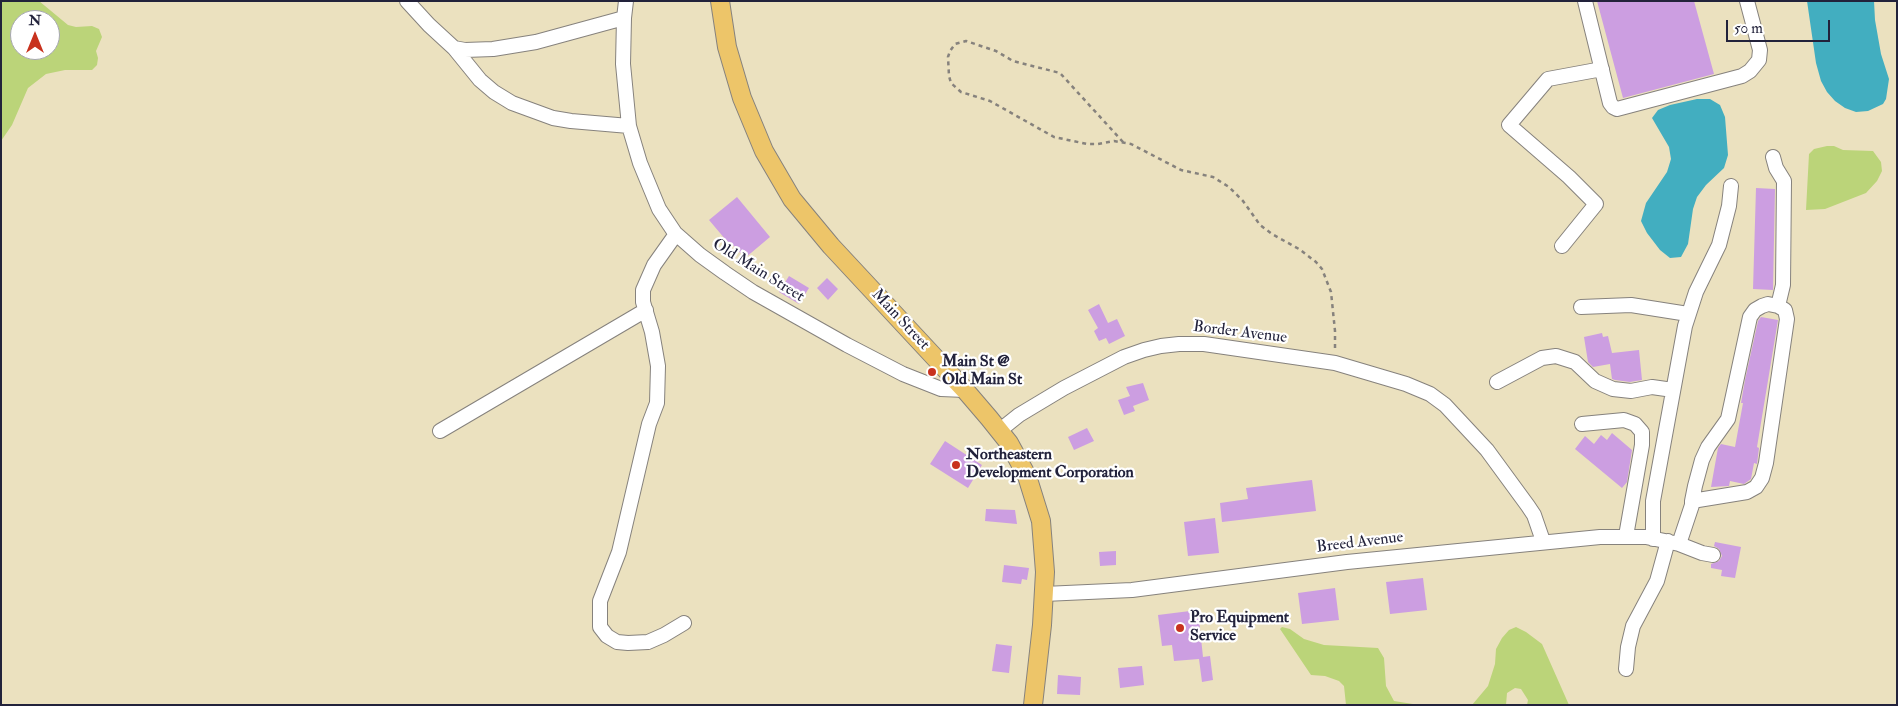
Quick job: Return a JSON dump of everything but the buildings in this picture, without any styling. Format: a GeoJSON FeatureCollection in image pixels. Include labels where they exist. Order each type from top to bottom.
{"type":"FeatureCollection","features":[{"type":"Feature","properties":{"kind":"main road","name":"Main Street"},"geometry":{"type":"LineString","coordinates":[[720,1],[727,47],[742,98],[758,138],[783,185],[802,212],[831,246],[965,390],[1009,443],[1021,463],[1038,506],[1044,550],[1044,594],[1033,705]]}},
{"type":"Feature","properties":{"kind":"street"},"geometry":{"type":"LineString","coordinates":[[407,1],[454,48],[480,80],[494,92],[512,103],[553,118],[629,126]]}},
{"type":"Feature","properties":{"kind":"street","name":"Old Main Street"},"geometry":{"type":"LineString","coordinates":[[626,1],[623,64],[629,126],[640,163],[667,224],[700,255],[725,274],[847,345],[903,374],[941,389],[965,390]]}},
{"type":"Feature","properties":{"kind":"street"},"geometry":{"type":"LineString","coordinates":[[1585,1],[1611,104],[1617,109],[1746,74],[1757,64],[1760,50],[1747,1]]}},
{"type":"Feature","properties":{"kind":"street"},"geometry":{"type":"LineString","coordinates":[[454,48],[493,49],[536,42],[624,18]]}},
{"type":"Feature","properties":{"kind":"street"},"geometry":{"type":"LineString","coordinates":[[1562,246],[1596,204],[1569,177],[1509,125],[1548,79],[1602,69]]}},
{"type":"Feature","properties":{"kind":"street"},"geometry":{"type":"LineString","coordinates":[[1773,157],[1776,168],[1784,181],[1783,285],[1778,306]]}},
{"type":"Feature","properties":{"kind":"street"},"geometry":{"type":"LineString","coordinates":[[1653,539],[1653,501],[1672,390],[1688,314],[1696,292],[1719,245],[1729,206],[1731,186]]}},
{"type":"Feature","properties":{"kind":"street"},"geometry":{"type":"LineString","coordinates":[[676,234],[654,265],[643,290],[643,302],[658,366],[657,403],[650,424],[619,552],[600,601],[600,627],[607,636],[616,642],[628,643],[648,642],[684,623]]}},
{"type":"Feature","properties":{"kind":"street"},"geometry":{"type":"LineString","coordinates":[[1626,669],[1628,647],[1634,626],[1692,501],[1705,453],[1728,419],[1750,317],[1754,310],[1762,306],[1768,304],[1778,306],[1785,310],[1787,314],[1787,326],[1766,463],[1762,478],[1756,487],[1742,493],[1692,501]]}},
{"type":"Feature","properties":{"kind":"street"},"geometry":{"type":"LineString","coordinates":[[1581,306],[1631,305],[1688,314]]}},
{"type":"Feature","properties":{"kind":"street"},"geometry":{"type":"LineString","coordinates":[[440,431],[646,310]]}},
{"type":"Feature","properties":{"kind":"street","name":"Border Avenue"},"geometry":{"type":"LineString","coordinates":[[999,431],[1019,415],[1064,388],[1124,358],[1161,346],[1204,344],[1335,363],[1406,384],[1436,397],[1471,431],[1533,512],[1543,541]]}},
{"type":"Feature","properties":{"kind":"street"},"geometry":{"type":"LineString","coordinates":[[1497,382],[1542,358],[1556,356],[1575,362],[1595,381],[1613,389],[1631,391],[1652,387],[1672,390]]}},
{"type":"Feature","properties":{"kind":"street"},"geometry":{"type":"LineString","coordinates":[[1582,424],[1624,420],[1635,424],[1642,432],[1642,445],[1626,536]]}},
{"type":"Feature","properties":{"kind":"street","name":"Breed Avenue"},"geometry":{"type":"LineString","coordinates":[[1044,594],[1132,590],[1347,562],[1543,541],[1626,536],[1674,542],[1713,555]]}},
{"type":"Feature","properties":{"kind":"path"},"geometry":{"type":"LineString","coordinates":[[1122,142],[1060,73],[1013,61],[996,51],[966,41],[955,44],[950,51],[948,57],[949,76],[951,83],[961,92],[990,101],[1054,137],[1086,144],[1122,142],[1144,149],[1181,170],[1221,181],[1239,196],[1253,218],[1264,228],[1299,249],[1316,262],[1327,277],[1331,292],[1335,331],[1335,363]]}},
{"type":"Feature","properties":{"kind":"green space"},"geometry":{"type":"Polygon","coordinates":[[[1,1],[39,1],[50,10],[10,10],[10,60],[60,60],[60,18],[68,25],[76,27],[92,26],[99,29],[102,37],[96,51],[97,65],[92,70],[65,70],[46,74],[28,88],[12,125],[1,141],[1,1]]]}},
{"type":"Feature","properties":{"kind":"green space"},"geometry":{"type":"Polygon","coordinates":[[[1834,146],[1843,150],[1873,151],[1881,162],[1882,171],[1877,181],[1866,193],[1825,209],[1806,210],[1809,154],[1814,149],[1834,146]]]}},
{"type":"Feature","properties":{"kind":"green space"},"geometry":{"type":"Polygon","coordinates":[[[1282,627],[1290,629],[1304,639],[1324,645],[1378,648],[1384,658],[1386,686],[1394,701],[1419,705],[1346,705],[1344,686],[1339,681],[1325,676],[1311,675],[1280,629],[1282,627]]]}},
{"type":"Feature","properties":{"kind":"green space"},"geometry":{"type":"Polygon","coordinates":[[[1516,627],[1542,644],[1569,705],[1527,705],[1528,700],[1521,689],[1515,688],[1507,693],[1506,705],[1472,705],[1488,686],[1495,664],[1496,649],[1502,638],[1509,630],[1516,627]]]}},
{"type":"Feature","properties":{"kind":"water"},"geometry":{"type":"Polygon","coordinates":[[[1807,1],[1874,1],[1881,54],[1889,79],[1886,99],[1883,104],[1868,111],[1856,112],[1845,108],[1827,92],[1821,81],[1816,63],[1807,1]]]}},
{"type":"Feature","properties":{"kind":"water"},"geometry":{"type":"Polygon","coordinates":[[[1697,99],[1710,99],[1720,105],[1725,117],[1728,155],[1724,168],[1706,185],[1697,197],[1693,209],[1688,244],[1681,257],[1670,258],[1660,250],[1647,233],[1641,221],[1646,203],[1667,172],[1671,159],[1669,147],[1652,118],[1658,110],[1670,105],[1697,99]]]}},
{"type":"Feature","properties":{"kind":"place","name":"Main St @ Old Main St"},"geometry":{"type":"Point","coordinates":[932,372]}},
{"type":"Feature","properties":{"kind":"place","name":"Northeastern Development Corporation"},"geometry":{"type":"Point","coordinates":[956,465]}},
{"type":"Feature","properties":{"kind":"place","name":"Pro Equipment Service"},"geometry":{"type":"Point","coordinates":[1180,628]}}]}
